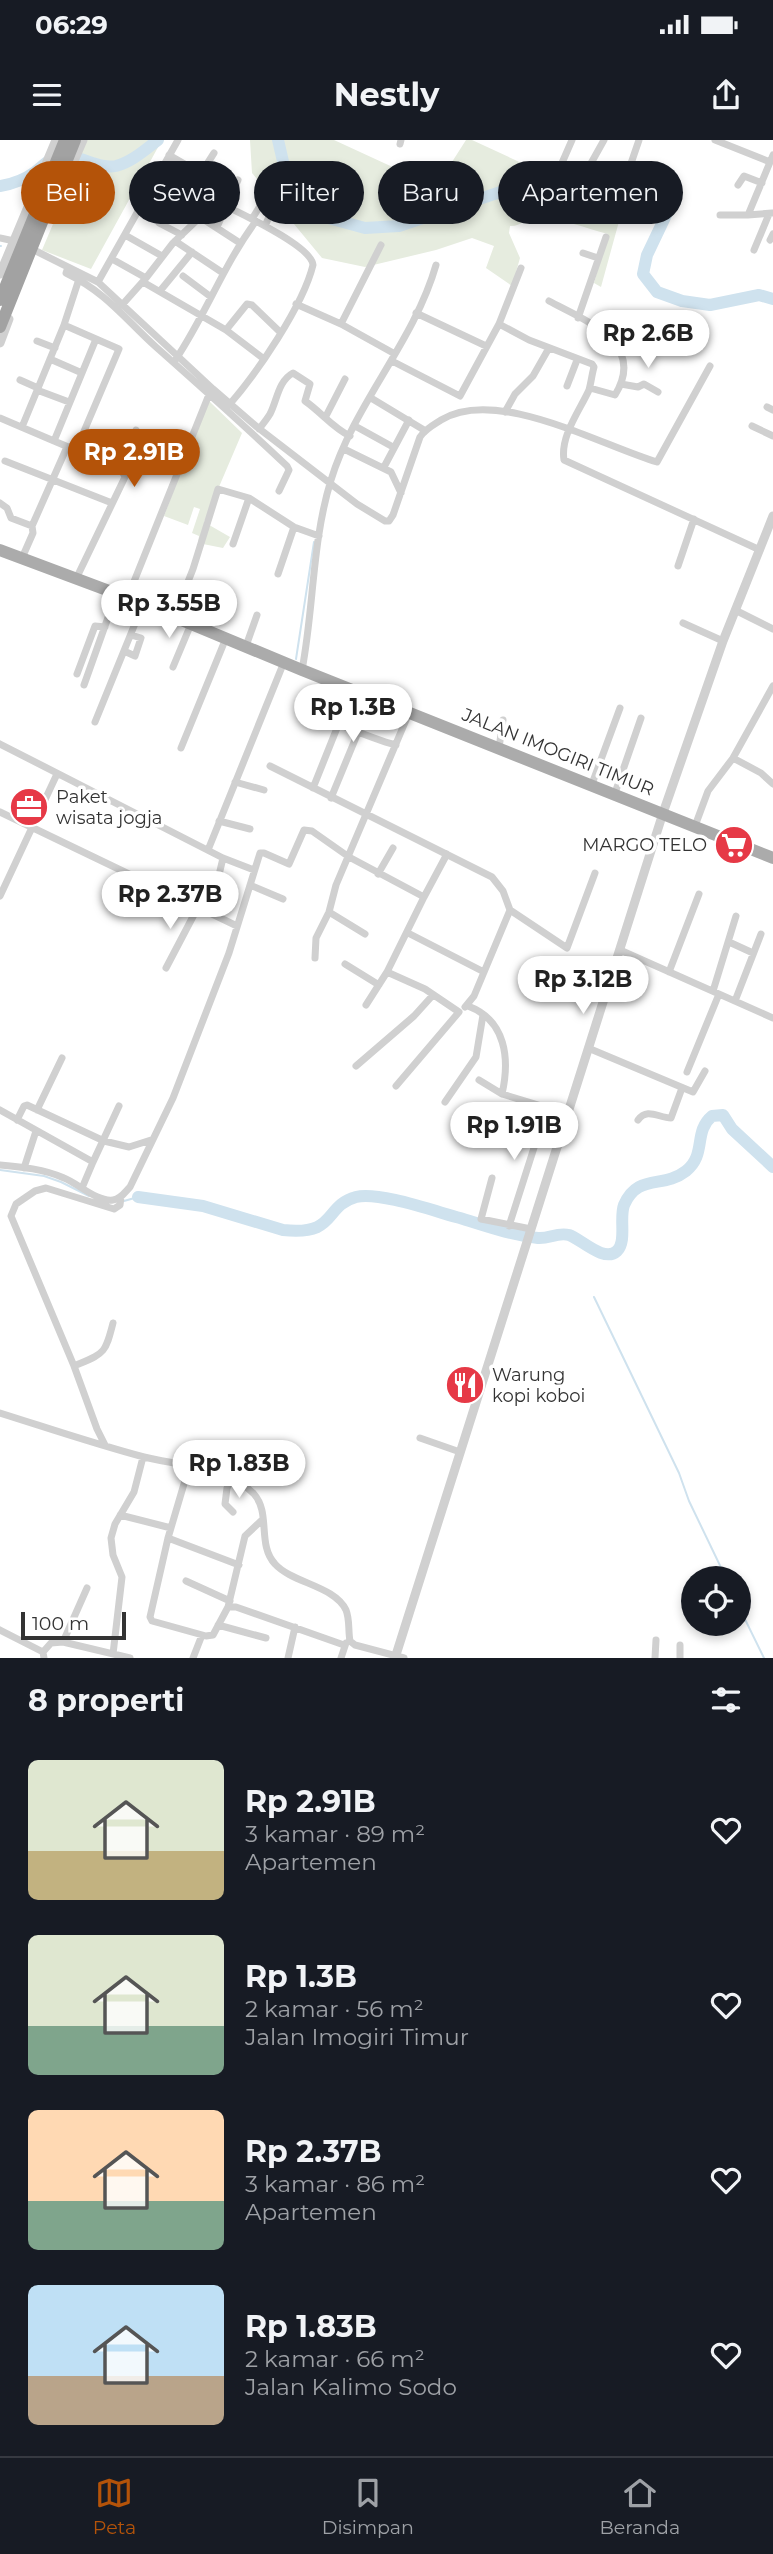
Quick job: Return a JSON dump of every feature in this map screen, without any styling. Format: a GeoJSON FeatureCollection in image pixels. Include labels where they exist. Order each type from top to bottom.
{"type":"FeatureCollection","features":[{"type":"Feature","properties":{"kind":"highway"},"geometry":{"type":"LineString","coordinates":[[58,161],[65,140]]}},
{"type":"Feature","properties":{"kind":"highway"},"geometry":{"type":"LineString","coordinates":[[67,161],[80,140]]}},
{"type":"Feature","properties":{"kind":"highway"},"geometry":{"type":"LineString","coordinates":[[0,300],[34,224]]}},
{"type":"Feature","properties":{"kind":"highway"},"geometry":{"type":"LineString","coordinates":[[0,327],[36,224]]}},
{"type":"Feature","properties":{"kind":"main road","name":"JALAN IMOGIRI TIMUR"},"geometry":{"type":"LineString","coordinates":[[0,541],[130,599],[773,858]]}},
{"type":"Feature","properties":{"kind":"main road","name":"JALAN IMOGIRI TIMUR"},"geometry":{"type":"LineString","coordinates":[[0,550],[24,554]]}},
{"type":"Feature","properties":{"kind":"street"},"geometry":{"type":"LineString","coordinates":[[52,161],[56,140]]}},
{"type":"Feature","properties":{"kind":"street"},"geometry":{"type":"LineString","coordinates":[[166,161],[178,140]]}},
{"type":"Feature","properties":{"kind":"street"},"geometry":{"type":"LineString","coordinates":[[562,161],[572,140]]}},
{"type":"Feature","properties":{"kind":"street"},"geometry":{"type":"LineString","coordinates":[[592,161],[604,140]]}},
{"type":"Feature","properties":{"kind":"street"},"geometry":{"type":"LineString","coordinates":[[632,161],[639,140]]}},
{"type":"Feature","properties":{"kind":"street"},"geometry":{"type":"LineString","coordinates":[[715,140],[771,159],[769,176],[762,183],[748,215]]}},
{"type":"Feature","properties":{"kind":"street"},"geometry":{"type":"LineString","coordinates":[[209,161],[214,153]]}},
{"type":"Feature","properties":{"kind":"street"},"geometry":{"type":"LineString","coordinates":[[169,155],[179,161]]}},
{"type":"Feature","properties":{"kind":"street"},"geometry":{"type":"LineString","coordinates":[[737,185],[744,176],[762,183]]}},
{"type":"Feature","properties":{"kind":"street"},"geometry":{"type":"LineString","coordinates":[[720,215],[771,213],[754,250]]}},
{"type":"Feature","properties":{"kind":"street"},"geometry":{"type":"LineString","coordinates":[[176,360],[203,316],[223,273],[254,220],[240,214]]}},
{"type":"Feature","properties":{"kind":"street"},"geometry":{"type":"LineString","coordinates":[[0,274],[14,241],[26,224]]}},
{"type":"Feature","properties":{"kind":"street"},"geometry":{"type":"LineString","coordinates":[[0,343],[36,251],[41,224]]}},
{"type":"Feature","properties":{"kind":"street"},"geometry":{"type":"LineString","coordinates":[[98,282],[131,224]]}},
{"type":"Feature","properties":{"kind":"street"},"geometry":{"type":"LineString","coordinates":[[161,224],[182,235]]}},
{"type":"Feature","properties":{"kind":"street"},"geometry":{"type":"LineString","coordinates":[[122,305],[175,241],[193,224]]}},
{"type":"Feature","properties":{"kind":"street"},"geometry":{"type":"LineString","coordinates":[[211,224],[240,243]]}},
{"type":"Feature","properties":{"kind":"street"},"geometry":{"type":"LineString","coordinates":[[228,406],[264,359],[311,274],[312,258],[261,224]]}},
{"type":"Feature","properties":{"kind":"street"},"geometry":{"type":"LineString","coordinates":[[125,235],[162,256]]}},
{"type":"Feature","properties":{"kind":"street"},"geometry":{"type":"LineString","coordinates":[[578,318],[606,237]]}},
{"type":"Feature","properties":{"kind":"street"},"geometry":{"type":"LineString","coordinates":[[0,238],[14,241]]}},
{"type":"Feature","properties":{"kind":"street"},"geometry":{"type":"LineString","coordinates":[[175,241],[223,273]]}},
{"type":"Feature","properties":{"kind":"street"},"geometry":{"type":"LineString","coordinates":[[341,324],[381,245]]}},
{"type":"Feature","properties":{"kind":"street"},"geometry":{"type":"LineString","coordinates":[[36,251],[98,282],[176,360]]}},
{"type":"Feature","properties":{"kind":"street"},"geometry":{"type":"LineString","coordinates":[[160,291],[192,252]]}},
{"type":"Feature","properties":{"kind":"street"},"geometry":{"type":"LineString","coordinates":[[583,253],[598,258]]}},
{"type":"Feature","properties":{"kind":"street"},"geometry":{"type":"LineString","coordinates":[[112,259],[226,330],[264,359]]}},
{"type":"Feature","properties":{"kind":"street"},"geometry":{"type":"LineString","coordinates":[[208,850],[235,782],[292,665],[330,483],[355,426],[416,313],[436,265]]}},
{"type":"Feature","properties":{"kind":"street"},"geometry":{"type":"LineString","coordinates":[[452,413],[499,324],[521,268]]}},
{"type":"Feature","properties":{"kind":"street"},"geometry":{"type":"LineString","coordinates":[[68,269],[107,298],[282,454],[385,521],[389,521],[393,515],[415,447],[424,430],[452,413],[477,408],[506,412],[570,429],[657,462],[710,366]]}},
{"type":"Feature","properties":{"kind":"street"},"geometry":{"type":"LineString","coordinates":[[183,276],[211,297]]}},
{"type":"Feature","properties":{"kind":"street"},"geometry":{"type":"LineString","coordinates":[[22,428],[64,325],[79,279]]}},
{"type":"Feature","properties":{"kind":"street"},"geometry":{"type":"LineString","coordinates":[[549,301],[599,328],[615,342],[622,353],[621,384],[614,396],[590,388]]}},
{"type":"Feature","properties":{"kind":"street"},"geometry":{"type":"LineString","coordinates":[[226,330],[247,304],[252,305],[280,332]]}},
{"type":"Feature","properties":{"kind":"street"},"geometry":{"type":"LineString","coordinates":[[296,304],[341,324],[460,396]]}},
{"type":"Feature","properties":{"kind":"street"},"geometry":{"type":"LineString","coordinates":[[416,313],[486,346]]}},
{"type":"Feature","properties":{"kind":"street"},"geometry":{"type":"LineString","coordinates":[[499,324],[548,348],[593,365],[590,388],[570,429],[564,450],[565,460],[760,550]]}},
{"type":"Feature","properties":{"kind":"street"},"geometry":{"type":"LineString","coordinates":[[64,325],[119,349],[76,450]]}},
{"type":"Feature","properties":{"kind":"street"},"geometry":{"type":"LineString","coordinates":[[54,441],[96,339]]}},
{"type":"Feature","properties":{"kind":"street"},"geometry":{"type":"LineString","coordinates":[[37,341],[55,348]]}},
{"type":"Feature","properties":{"kind":"street"},"geometry":{"type":"LineString","coordinates":[[506,412],[515,394],[537,370],[548,348]]}},
{"type":"Feature","properties":{"kind":"street"},"geometry":{"type":"LineString","coordinates":[[50,359],[82,373]]}},
{"type":"Feature","properties":{"kind":"street"},"geometry":{"type":"LineString","coordinates":[[567,386],[577,360]]}},
{"type":"Feature","properties":{"kind":"street"},"geometry":{"type":"LineString","coordinates":[[255,429],[270,414],[275,397],[291,373],[310,384],[305,401],[326,416],[337,429],[350,436]]}},
{"type":"Feature","properties":{"kind":"street"},"geometry":{"type":"LineString","coordinates":[[326,416],[345,379]]}},
{"type":"Feature","properties":{"kind":"street"},"geometry":{"type":"LineString","coordinates":[[20,380],[69,402]]}},
{"type":"Feature","properties":{"kind":"street"},"geometry":{"type":"LineString","coordinates":[[621,384],[638,387],[644,384],[658,393]]}},
{"type":"Feature","properties":{"kind":"street"},"geometry":{"type":"LineString","coordinates":[[85,685],[105,627],[130,599],[211,391]]}},
{"type":"Feature","properties":{"kind":"street"},"geometry":{"type":"LineString","coordinates":[[371,398],[424,430]]}},
{"type":"Feature","properties":{"kind":"street"},"geometry":{"type":"LineString","coordinates":[[0,418],[121,468],[125,477],[78,576]]}},
{"type":"Feature","properties":{"kind":"street"},"geometry":{"type":"LineString","coordinates":[[384,467],[409,420]]}},
{"type":"Feature","properties":{"kind":"street"},"geometry":{"type":"LineString","coordinates":[[355,426],[393,447]]}},
{"type":"Feature","properties":{"kind":"street"},"geometry":{"type":"LineString","coordinates":[[752,426],[773,436]]}},
{"type":"Feature","properties":{"kind":"street"},"geometry":{"type":"LineString","coordinates":[[121,468],[136,430]]}},
{"type":"Feature","properties":{"kind":"street"},"geometry":{"type":"LineString","coordinates":[[24,554],[67,447]]}},
{"type":"Feature","properties":{"kind":"street"},"geometry":{"type":"LineString","coordinates":[[344,449],[384,467],[393,474],[401,493]]}},
{"type":"Feature","properties":{"kind":"street"},"geometry":{"type":"LineString","coordinates":[[279,491],[289,470],[282,454]]}},
{"type":"Feature","properties":{"kind":"street"},"geometry":{"type":"LineString","coordinates":[[5,461],[111,503]]}},
{"type":"Feature","properties":{"kind":"street"},"geometry":{"type":"LineString","coordinates":[[174,617],[193,569],[218,489],[249,498],[294,527],[319,536]]}},
{"type":"Feature","properties":{"kind":"street"},"geometry":{"type":"LineString","coordinates":[[233,544],[249,498]]}},
{"type":"Feature","properties":{"kind":"street"},"geometry":{"type":"LineString","coordinates":[[0,503],[7,508],[11,518],[33,526]]}},
{"type":"Feature","properties":{"kind":"street"},"geometry":{"type":"LineString","coordinates":[[186,1581],[236,1607],[295,1628],[398,1658],[460,1452],[663,813],[723,640],[773,516]]}},
{"type":"Feature","properties":{"kind":"street"},"geometry":{"type":"LineString","coordinates":[[678,566],[694,519]]}},
{"type":"Feature","properties":{"kind":"street"},"geometry":{"type":"LineString","coordinates":[[278,575],[294,527]]}},
{"type":"Feature","properties":{"kind":"street"},"geometry":{"type":"LineString","coordinates":[[95,722],[131,635],[130,599]]}},
{"type":"Feature","properties":{"kind":"street"},"geometry":{"type":"LineString","coordinates":[[735,610],[773,629]]}},
{"type":"Feature","properties":{"kind":"street"},"geometry":{"type":"LineString","coordinates":[[246,646],[257,615]]}},
{"type":"Feature","properties":{"kind":"street"},"geometry":{"type":"LineString","coordinates":[[683,623],[723,640]]}},
{"type":"Feature","properties":{"kind":"street"},"geometry":{"type":"LineString","coordinates":[[173,667],[191,624]]}},
{"type":"Feature","properties":{"kind":"street"},"geometry":{"type":"LineString","coordinates":[[77,674],[95,626],[105,627]]}},
{"type":"Feature","properties":{"kind":"street"},"geometry":{"type":"LineString","coordinates":[[124,651],[135,656],[142,638],[131,635]]}},
{"type":"Feature","properties":{"kind":"street"},"geometry":{"type":"LineString","coordinates":[[181,748],[226,638]]}},
{"type":"Feature","properties":{"kind":"street"},"geometry":{"type":"LineString","coordinates":[[695,826],[708,791],[733,758],[773,686]]}},
{"type":"Feature","properties":{"kind":"street"},"geometry":{"type":"LineString","coordinates":[[592,784],[620,708]]}},
{"type":"Feature","properties":{"kind":"street"},"geometry":{"type":"LineString","coordinates":[[315,958],[316,938],[329,912],[333,893],[410,713]]}},
{"type":"Feature","properties":{"kind":"street"},"geometry":{"type":"LineString","coordinates":[[318,716],[396,745]]}},
{"type":"Feature","properties":{"kind":"street"},"geometry":{"type":"LineString","coordinates":[[615,793],[641,718]]}},
{"type":"Feature","properties":{"kind":"street"},"geometry":{"type":"LineString","coordinates":[[499,748],[503,720]]}},
{"type":"Feature","properties":{"kind":"street"},"geometry":{"type":"LineString","coordinates":[[313,788],[339,723]]}},
{"type":"Feature","properties":{"kind":"street"},"geometry":{"type":"LineString","coordinates":[[331,798],[359,730]]}},
{"type":"Feature","properties":{"kind":"street"},"geometry":{"type":"LineString","coordinates":[[0,744],[223,858],[254,870]]}},
{"type":"Feature","properties":{"kind":"street"},"geometry":{"type":"LineString","coordinates":[[733,758],[761,773],[773,784]]}},
{"type":"Feature","properties":{"kind":"street"},"geometry":{"type":"LineString","coordinates":[[270,766],[492,877],[503,891],[510,910],[568,948],[595,873]]}},
{"type":"Feature","properties":{"kind":"street"},"geometry":{"type":"LineString","coordinates":[[0,896],[57,774]]}},
{"type":"Feature","properties":{"kind":"street"},"geometry":{"type":"LineString","coordinates":[[235,782],[264,790]]}},
{"type":"Feature","properties":{"kind":"street"},"geometry":{"type":"LineString","coordinates":[[0,812],[237,926]]}},
{"type":"Feature","properties":{"kind":"street"},"geometry":{"type":"LineString","coordinates":[[219,821],[250,829]]}},
{"type":"Feature","properties":{"kind":"street"},"geometry":{"type":"LineString","coordinates":[[105,1445],[11,1219],[16,1204],[46,1188],[114,1209],[130,1187],[173,1098],[262,852],[289,864],[304,830],[312,831],[349,857],[424,897]]}},
{"type":"Feature","properties":{"kind":"street"},"geometry":{"type":"LineString","coordinates":[[378,874],[393,848]]}},
{"type":"Feature","properties":{"kind":"street"},"geometry":{"type":"LineString","coordinates":[[366,1005],[408,933],[447,854]]}},
{"type":"Feature","properties":{"kind":"street"},"geometry":{"type":"LineString","coordinates":[[210,913],[223,858]]}},
{"type":"Feature","properties":{"kind":"street"},"geometry":{"type":"LineString","coordinates":[[250,885],[283,899]]}},
{"type":"Feature","properties":{"kind":"street"},"geometry":{"type":"LineString","coordinates":[[668,972],[699,894]]}},
{"type":"Feature","properties":{"kind":"street"},"geometry":{"type":"LineString","coordinates":[[166,968],[198,907]]}},
{"type":"Feature","properties":{"kind":"street"},"geometry":{"type":"LineString","coordinates":[[397,1086],[474,996],[510,910]]}},
{"type":"Feature","properties":{"kind":"street"},"geometry":{"type":"LineString","coordinates":[[329,912],[365,934]]}},
{"type":"Feature","properties":{"kind":"street"},"geometry":{"type":"LineString","coordinates":[[687,1072],[716,993],[736,916]]}},
{"type":"Feature","properties":{"kind":"street"},"geometry":{"type":"LineString","coordinates":[[408,933],[484,972]]}},
{"type":"Feature","properties":{"kind":"street"},"geometry":{"type":"LineString","coordinates":[[734,1001],[761,934]]}},
{"type":"Feature","properties":{"kind":"street"},"geometry":{"type":"LineString","coordinates":[[729,942],[753,953]]}},
{"type":"Feature","properties":{"kind":"street"},"geometry":{"type":"LineString","coordinates":[[620,950],[773,1018]]}},
{"type":"Feature","properties":{"kind":"street"},"geometry":{"type":"LineString","coordinates":[[345,964],[379,985]]}},
{"type":"Feature","properties":{"kind":"street"},"geometry":{"type":"LineString","coordinates":[[387,972],[433,995],[458,1012]]}},
{"type":"Feature","properties":{"kind":"street"},"geometry":{"type":"LineString","coordinates":[[356,1066],[414,1016],[433,995]]}},
{"type":"Feature","properties":{"kind":"street"},"geometry":{"type":"LineString","coordinates":[[467,1006],[483,1015],[501,1037],[507,1068],[502,1094]]}},
{"type":"Feature","properties":{"kind":"street"},"geometry":{"type":"LineString","coordinates":[[445,1102],[475,1057],[483,1015]]}},
{"type":"Feature","properties":{"kind":"street"},"geometry":{"type":"LineString","coordinates":[[588,1048],[695,1092],[705,1071]]}},
{"type":"Feature","properties":{"kind":"street"},"geometry":{"type":"LineString","coordinates":[[37,1110],[62,1058]]}},
{"type":"Feature","properties":{"kind":"street"},"geometry":{"type":"LineString","coordinates":[[478,1080],[502,1094],[568,1114]]}},
{"type":"Feature","properties":{"kind":"street"},"geometry":{"type":"LineString","coordinates":[[638,1120],[649,1113],[671,1118],[682,1088]]}},
{"type":"Feature","properties":{"kind":"street"},"geometry":{"type":"LineString","coordinates":[[17,1120],[26,1105],[104,1141],[129,1147],[151,1140]]}},
{"type":"Feature","properties":{"kind":"street"},"geometry":{"type":"LineString","coordinates":[[82,1188],[119,1106]]}},
{"type":"Feature","properties":{"kind":"street"},"geometry":{"type":"LineString","coordinates":[[510,1226],[547,1107]]}},
{"type":"Feature","properties":{"kind":"street"},"geometry":{"type":"LineString","coordinates":[[0,1110],[93,1162]]}},
{"type":"Feature","properties":{"kind":"street"},"geometry":{"type":"LineString","coordinates":[[24,1168],[36,1131]]}},
{"type":"Feature","properties":{"kind":"street"},"geometry":{"type":"LineString","coordinates":[[0,1165],[55,1175],[105,1199],[121,1199]]}},
{"type":"Feature","properties":{"kind":"street"},"geometry":{"type":"LineString","coordinates":[[492,1178],[481,1219],[530,1229]]}},
{"type":"Feature","properties":{"kind":"street"},"geometry":{"type":"LineString","coordinates":[[74,1366],[102,1353],[113,1323]]}},
{"type":"Feature","properties":{"kind":"street"},"geometry":{"type":"LineString","coordinates":[[0,1413],[144,1457],[189,1466],[231,1479],[255,1495],[261,1505],[265,1543],[274,1564],[341,1603],[348,1614],[347,1643],[341,1658]]}},
{"type":"Feature","properties":{"kind":"street"},"geometry":{"type":"LineString","coordinates":[[420,1438],[460,1452]]}},
{"type":"Feature","properties":{"kind":"street"},"geometry":{"type":"LineString","coordinates":[[117,1656],[122,1577],[113,1555],[111,1538],[120,1515],[134,1492],[144,1457]]}},
{"type":"Feature","properties":{"kind":"street"},"geometry":{"type":"LineString","coordinates":[[189,1466],[168,1538],[150,1618],[202,1635],[213,1635],[229,1604],[245,1536],[263,1519]]}},
{"type":"Feature","properties":{"kind":"street"},"geometry":{"type":"LineString","coordinates":[[231,1479],[225,1504],[233,1512]]}},
{"type":"Feature","properties":{"kind":"street"},"geometry":{"type":"LineString","coordinates":[[120,1515],[171,1528]]}},
{"type":"Feature","properties":{"kind":"street"},"geometry":{"type":"LineString","coordinates":[[168,1538],[239,1565]]}},
{"type":"Feature","properties":{"kind":"street"},"geometry":{"type":"LineString","coordinates":[[63,1642],[87,1588]]}},
{"type":"Feature","properties":{"kind":"street"},"geometry":{"type":"LineString","coordinates":[[219,1625],[266,1638]]}},
{"type":"Feature","properties":{"kind":"street"},"geometry":{"type":"LineString","coordinates":[[288,1658],[295,1628]]}},
{"type":"Feature","properties":{"kind":"street"},"geometry":{"type":"LineString","coordinates":[[0,1630],[44,1655],[51,1643],[63,1642],[130,1658]]}},
{"type":"Feature","properties":{"kind":"street"},"geometry":{"type":"LineString","coordinates":[[193,1658],[202,1635]]}},
{"type":"Feature","properties":{"kind":"street"},"geometry":{"type":"LineString","coordinates":[[655,1658],[656,1640]]}},
{"type":"Feature","properties":{"kind":"street"},"geometry":{"type":"LineString","coordinates":[[680,1645],[680,1658]]}},
{"type":"Feature","properties":{"kind":"shaded area"},"geometry":{"type":"Polygon","coordinates":[[[87,140],[162,140],[150,161],[129,161],[129,200],[91,269],[42,250],[53,224],[115,224],[115,161],[78,161],[87,140]]]}},
{"type":"Feature","properties":{"kind":"shaded area"},"geometry":{"type":"Polygon","coordinates":[[[250,140],[334,140],[380,161],[378,224],[484,224],[484,161],[453,161],[466,140],[472,140],[517,161],[498,161],[498,224],[519,224],[510,226],[509,233],[520,258],[512,286],[486,268],[494,246],[472,238],[436,250],[365,267],[322,258],[294,224],[364,224],[364,161],[254,161],[254,175],[250,140]]]}},
{"type":"Feature","properties":{"kind":"shaded area"},"geometry":{"type":"Polygon","coordinates":[[[573,224],[618,224],[601,287],[594,283],[608,234],[573,224]]]}},
{"type":"Feature","properties":{"kind":"shaded area"},"geometry":{"type":"Polygon","coordinates":[[[208,400],[242,433],[204,522],[230,537],[223,548],[198,543],[199,536],[192,533],[200,509],[194,507],[188,525],[164,516],[208,400]]]}},
{"type":"Feature","properties":{"kind":"waterway"},"geometry":{"type":"LineString","coordinates":[[0,186],[23,179],[57,157],[72,157],[102,166],[116,166],[133,158],[158,140]]}},
{"type":"Feature","properties":{"kind":"waterway"},"geometry":{"type":"LineString","coordinates":[[278,140],[285,170],[299,197],[321,216],[365,228],[399,226],[530,182],[568,181],[644,187],[665,193],[668,211],[647,255],[643,274],[657,292],[682,301],[710,305],[759,295],[773,299]]}},
{"type":"Feature","properties":{"kind":"waterway"},"geometry":{"type":"LineString","coordinates":[[296,659],[314,542]]}},
{"type":"Feature","properties":{"kind":"waterway"},"geometry":{"type":"LineString","coordinates":[[138,1197],[203,1206],[283,1230],[301,1231],[322,1225],[346,1201],[356,1197],[378,1197],[518,1235],[542,1238],[569,1235],[599,1252],[612,1254],[617,1251],[622,1241],[623,1210],[630,1195],[644,1185],[669,1179],[686,1171],[696,1157],[703,1129],[712,1116],[723,1115],[732,1129],[773,1167]]}},
{"type":"Feature","properties":{"kind":"waterway"},"geometry":{"type":"LineString","coordinates":[[0,1170],[44,1176],[89,1196]]}},
{"type":"Feature","properties":{"kind":"waterway"},"geometry":{"type":"LineString","coordinates":[[124,1201],[138,1197]]}},
{"type":"Feature","properties":{"kind":"waterway"},"geometry":{"type":"LineString","coordinates":[[594,1297],[679,1473],[689,1501],[720,1566]]}},
{"type":"Feature","properties":{"kind":"waterway"},"geometry":{"type":"LineString","coordinates":[[751,1632],[764,1658]]}},
{"type":"Feature","properties":{"kind":"place","name":"Paket wisata jogja"},"geometry":{"type":"Point","coordinates":[29,807]}},
{"type":"Feature","properties":{"kind":"place","name":"MARGO TELO"},"geometry":{"type":"Point","coordinates":[734,845]}},
{"type":"Feature","properties":{"kind":"place","name":"Warung kopi koboi"},"geometry":{"type":"Point","coordinates":[465,1385]}}]}
